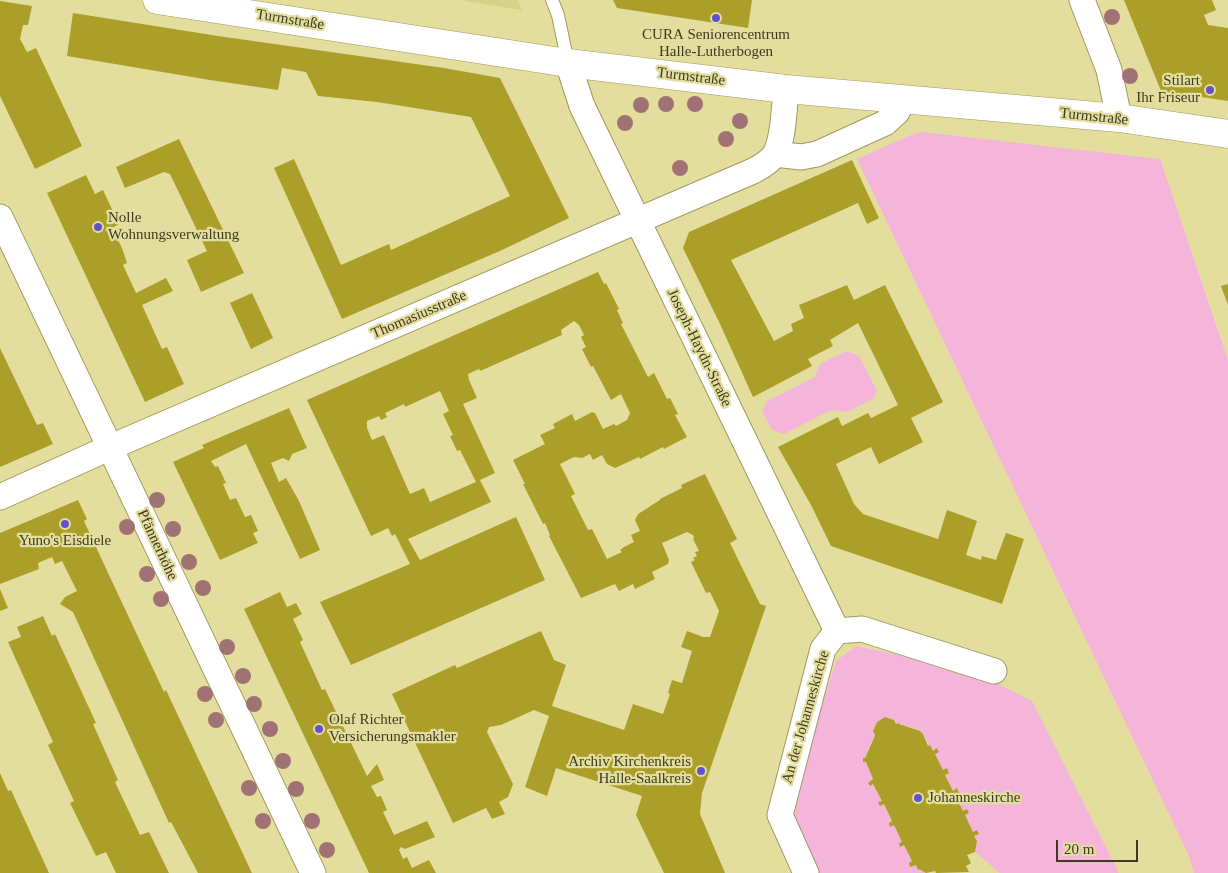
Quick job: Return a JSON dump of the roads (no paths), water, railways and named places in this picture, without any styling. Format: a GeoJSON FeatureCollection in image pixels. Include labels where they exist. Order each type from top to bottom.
{"type":"FeatureCollection","features":[{"type":"Feature","properties":{"kind":"street","name":"Turmstraße"},"geometry":{"type":"LineString","coordinates":[[157,0],[568,63],[786,89],[1119,118],[1228,134]]}},
{"type":"Feature","properties":{"kind":"street"},"geometry":{"type":"LineString","coordinates":[[1082,0],[1109,70],[1119,118]]}},
{"type":"Feature","properties":{"kind":"street","name":"Joseph-Haydn-Straße"},"geometry":{"type":"LineString","coordinates":[[568,63],[582,106],[836,631]]}},
{"type":"Feature","properties":{"kind":"street"},"geometry":{"type":"LineString","coordinates":[[786,89],[780,138],[775,154],[801,158],[817,154],[885,123],[897,112],[903,99]]}},
{"type":"Feature","properties":{"kind":"street","name":"Thomasiusstraße"},"geometry":{"type":"LineString","coordinates":[[0,498],[110,448],[753,171],[764,165],[775,154]]}},
{"type":"Feature","properties":{"kind":"street","name":"Pfännerhöhe"},"geometry":{"type":"LineString","coordinates":[[0,217],[313,873]]}},
{"type":"Feature","properties":{"kind":"street"},"geometry":{"type":"LineString","coordinates":[[836,631],[862,629],[994,670]]}},
{"type":"Feature","properties":{"kind":"street","name":"An der Johanneskirche"},"geometry":{"type":"LineString","coordinates":[[806,873],[780,815],[822,649],[836,631]]}},
{"type":"Feature","properties":{"kind":"lane"},"geometry":{"type":"LineString","coordinates":[[552,0],[558,14],[568,63]]}},
{"type":"Feature","properties":{"kind":"place","name":"CURA Seniorencentrum Halle-Lutherbogen"},"geometry":{"type":"Point","coordinates":[716,18]}},
{"type":"Feature","properties":{"kind":"place","name":"Stilart Ihr Friseur"},"geometry":{"type":"Point","coordinates":[1210,90]}},
{"type":"Feature","properties":{"kind":"place","name":"Nolle Wohnungsverwaltung"},"geometry":{"type":"Point","coordinates":[98,227]}},
{"type":"Feature","properties":{"kind":"place","name":"Yuno's Eisdiele"},"geometry":{"type":"Point","coordinates":[65,524]}},
{"type":"Feature","properties":{"kind":"place","name":"Olaf Richter Versicherungsmakler"},"geometry":{"type":"Point","coordinates":[319,729]}},
{"type":"Feature","properties":{"kind":"place","name":"Archiv Kirchenkreis Halle-Saalkreis"},"geometry":{"type":"Point","coordinates":[701,771]}},
{"type":"Feature","properties":{"kind":"place","name":"Johanneskirche"},"geometry":{"type":"Point","coordinates":[918,798]}}]}
